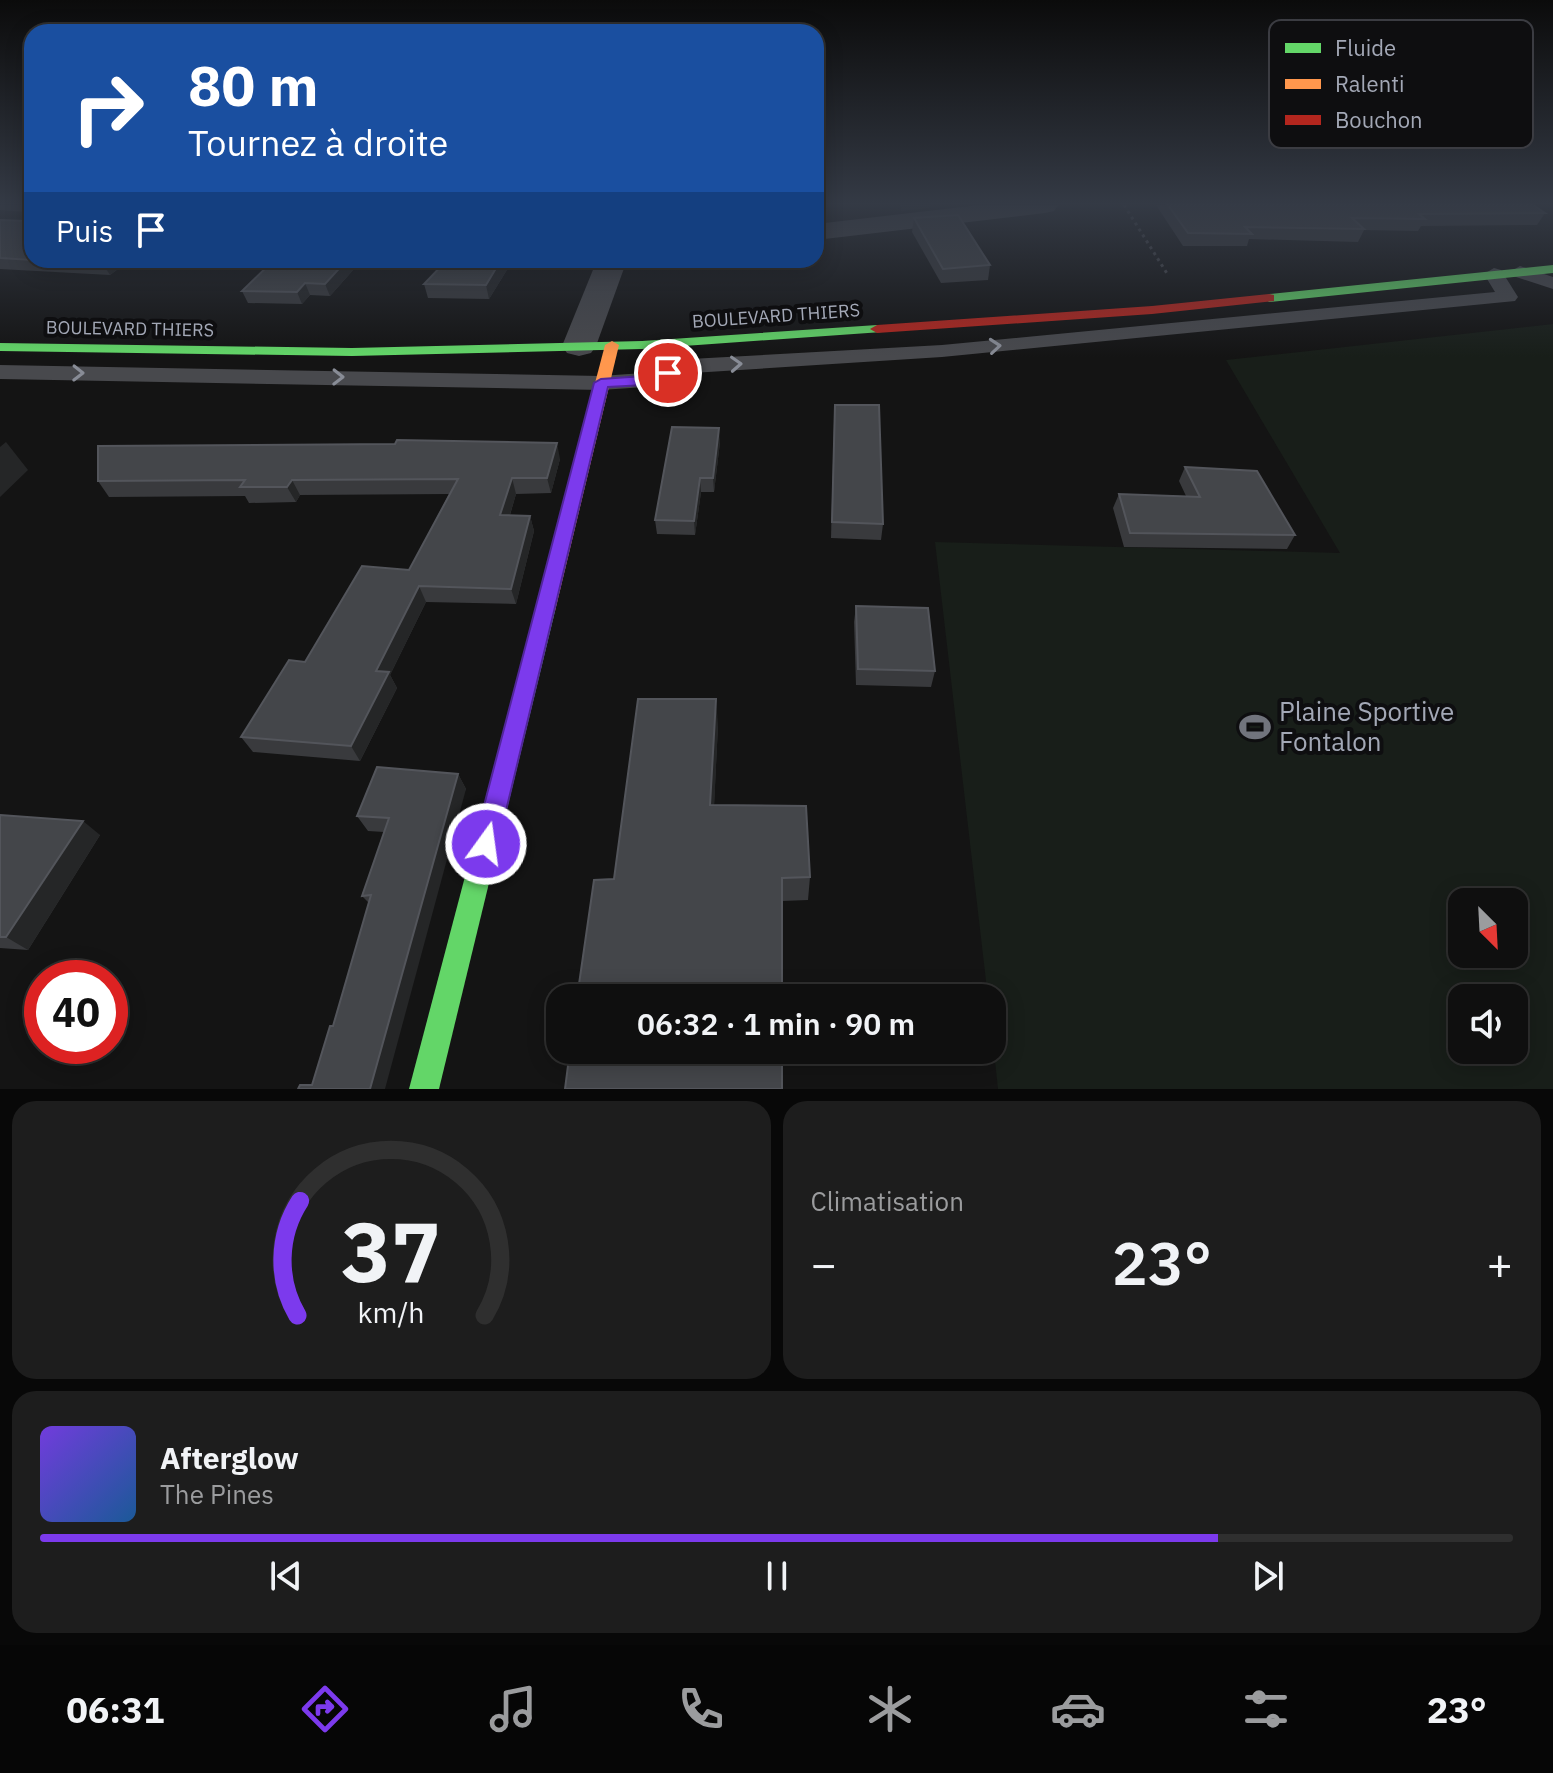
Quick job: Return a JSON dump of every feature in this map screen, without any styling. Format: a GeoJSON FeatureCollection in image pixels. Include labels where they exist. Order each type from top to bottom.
{"type":"FeatureCollection","features":[{"type":"Feature","properties":{"kind":"main road","name":"BOULEVARD THIERS"},"geometry":{"type":"LineString","coordinates":[[0,347],[352,352],[612,345],[1189,307],[1553,269]]}},
{"type":"Feature","properties":{"kind":"main road"},"geometry":{"type":"LineString","coordinates":[[424,1089],[612,345]]}},
{"type":"Feature","properties":{"kind":"street"},"geometry":{"type":"LineString","coordinates":[[579,346],[609,268]]}},
{"type":"Feature","properties":{"kind":"lane"},"geometry":{"type":"LineString","coordinates":[[1520,272],[1553,283]]}},
{"type":"Feature","properties":{"kind":"lane"},"geometry":{"type":"LineString","coordinates":[[0,372],[601,383],[645,380],[690,366],[942,351],[1508,297],[1494,274]]}},
{"type":"Feature","properties":{"kind":"path"},"geometry":{"type":"LineString","coordinates":[[1156,256],[1189,307]]}},
{"type":"Feature","properties":{"kind":"shaded area","name":"Plaine Sportive Fontalon"},"geometry":{"type":"Polygon","coordinates":[[[1553,324],[1553,1089],[998,1089],[995,1064],[1006,1064],[1006,984],[986,984],[935,542],[1340,553],[1226,360],[1553,324]]]}},
{"type":"Feature","properties":{"kind":"building"},"geometry":{"type":"Polygon","coordinates":[[[0,256],[24,256],[24,260],[0,256]]]}},
{"type":"Feature","properties":{"kind":"building"},"geometry":{"type":"Polygon","coordinates":[[[936,256],[984,256],[990,265],[943,269],[936,256]]]}},
{"type":"Feature","properties":{"kind":"building"},"geometry":{"type":"Polygon","coordinates":[[[266,268],[340,268],[325,284],[305,283],[297,292],[242,291],[266,268]]]}},
{"type":"Feature","properties":{"kind":"building"},"geometry":{"type":"Polygon","coordinates":[[[439,268],[496,268],[486,285],[424,284],[439,268]]]}},
{"type":"Feature","properties":{"kind":"building"},"geometry":{"type":"Polygon","coordinates":[[[835,405],[879,405],[883,524],[832,522],[835,405]]]}},
{"type":"Feature","properties":{"kind":"building"},"geometry":{"type":"Polygon","coordinates":[[[672,427],[719,428],[713,478],[700,478],[694,521],[655,520],[672,427]]]}},
{"type":"Feature","properties":{"kind":"building"},"geometry":{"type":"Polygon","coordinates":[[[397,440],[557,443],[547,478],[512,478],[500,515],[530,516],[511,589],[419,586],[376,671],[389,672],[351,746],[241,737],[289,660],[305,662],[362,566],[409,570],[458,479],[292,480],[287,487],[240,487],[245,480],[98,481],[98,446],[395,444],[397,440]]]}},
{"type":"Feature","properties":{"kind":"building"},"geometry":{"type":"Polygon","coordinates":[[[1185,467],[1257,471],[1295,535],[1130,533],[1119,494],[1200,497],[1185,467]]]}},
{"type":"Feature","properties":{"kind":"building"},"geometry":{"type":"Polygon","coordinates":[[[856,606],[928,608],[935,671],[858,669],[856,606]]]}},
{"type":"Feature","properties":{"kind":"building"},"geometry":{"type":"Polygon","coordinates":[[[638,699],[716,699],[710,805],[806,806],[810,877],[782,878],[782,984],[579,984],[594,880],[614,879],[638,699]]]}},
{"type":"Feature","properties":{"kind":"building"},"geometry":{"type":"Polygon","coordinates":[[[377,767],[458,774],[370,1089],[298,1089],[300,1085],[312,1085],[330,1026],[333,1026],[371,895],[362,896],[389,818],[357,816],[377,767]]]}},
{"type":"Feature","properties":{"kind":"building"},"geometry":{"type":"Polygon","coordinates":[[[0,815],[83,821],[6,937],[0,937],[0,815]]]}},
{"type":"Feature","properties":{"kind":"building"},"geometry":{"type":"Polygon","coordinates":[[[568,1064],[782,1064],[782,1089],[565,1089],[568,1064]]]}},
{"type":"Feature","properties":{"kind":"traffic: fast"},"geometry":{"type":"LineString","coordinates":[[1269,298],[1553,269]]}},
{"type":"Feature","properties":{"kind":"traffic: fast"},"geometry":{"type":"LineString","coordinates":[[0,347],[352,352],[642,345],[877,329]]}},
{"type":"Feature","properties":{"kind":"traffic: fast"},"geometry":{"type":"LineString","coordinates":[[424,1089],[545,611]]}},
{"type":"Feature","properties":{"kind":"traffic: slow"},"geometry":{"type":"LineString","coordinates":[[545,611],[612,345]]}},
{"type":"Feature","properties":{"kind":"traffic: jam"},"geometry":{"type":"LineString","coordinates":[[877,329],[1152,310],[1269,298]]}},
{"type":"Feature","properties":{"kind":"place","name":"Plaine Sportive Fontalon"},"geometry":{"type":"Point","coordinates":[1255,727]}},
{"type":"Feature","properties":{"kind":"route"},"geometry":{"type":"LineString","coordinates":[[486,844],[601,383],[645,380],[668,373]]}}]}
